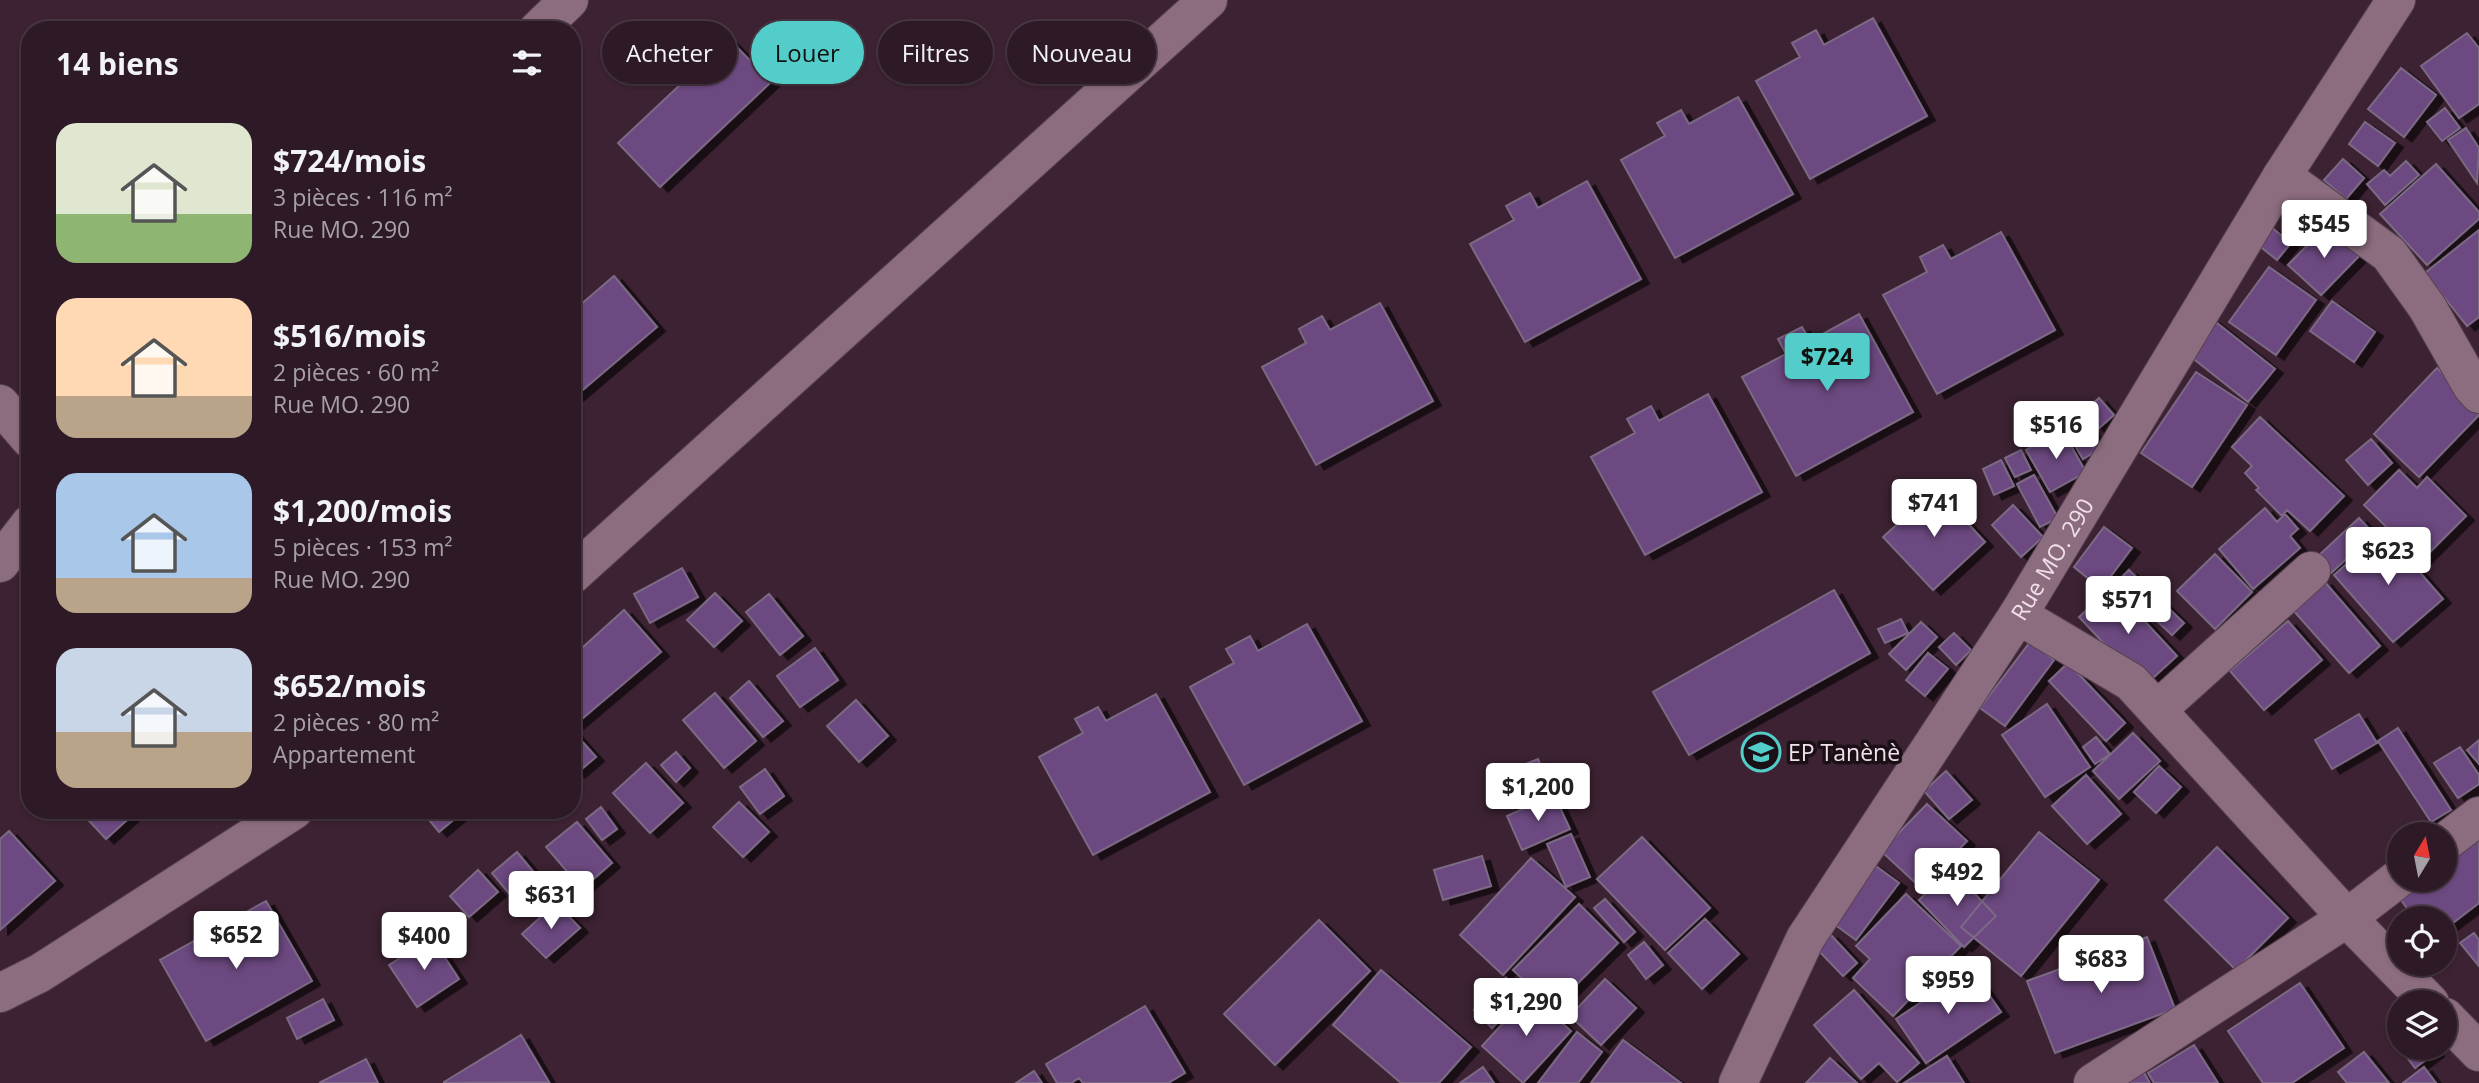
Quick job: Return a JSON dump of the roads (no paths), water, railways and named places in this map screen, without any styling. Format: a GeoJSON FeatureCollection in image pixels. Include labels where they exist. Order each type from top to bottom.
{"type":"FeatureCollection","features":[{"type":"Feature","properties":{"kind":"street"},"geometry":{"type":"LineString","coordinates":[[547,21],[569,0]]}},
{"type":"Feature","properties":{"kind":"street"},"geometry":{"type":"LineString","coordinates":[[581,567],[1208,0]]}},
{"type":"Feature","properties":{"kind":"street","name":"Rue MO. 290"},"geometry":{"type":"LineString","coordinates":[[1738,1083],[1805,939],[2018,615],[2282,176],[2396,0]]}},
{"type":"Feature","properties":{"kind":"street"},"geometry":{"type":"LineString","coordinates":[[2282,176],[2389,254],[2427,307],[2479,394]]}},
{"type":"Feature","properties":{"kind":"street"},"geometry":{"type":"LineString","coordinates":[[0,404],[21,428]]}},
{"type":"Feature","properties":{"kind":"street"},"geometry":{"type":"LineString","coordinates":[[0,563],[21,536]]}},
{"type":"Feature","properties":{"kind":"street"},"geometry":{"type":"LineString","coordinates":[[2157,710],[2311,571]]}},
{"type":"Feature","properties":{"kind":"street"},"geometry":{"type":"LineString","coordinates":[[2018,615],[2131,682],[2347,918],[2417,990]]}},
{"type":"Feature","properties":{"kind":"street"},"geometry":{"type":"LineString","coordinates":[[2457,833],[2479,816]]}},
{"type":"Feature","properties":{"kind":"street"},"geometry":{"type":"LineString","coordinates":[[0,993],[40,974],[280,819]]}},
{"type":"Feature","properties":{"kind":"street"},"geometry":{"type":"LineString","coordinates":[[2094,1083],[2347,918],[2387,887]]}},
{"type":"Feature","properties":{"kind":"street"},"geometry":{"type":"LineString","coordinates":[[2457,1029],[2479,1052]]}},
{"type":"Feature","properties":{"kind":"place","name":"EP Tanènè"},"geometry":{"type":"Point","coordinates":[1761,752]}}]}
